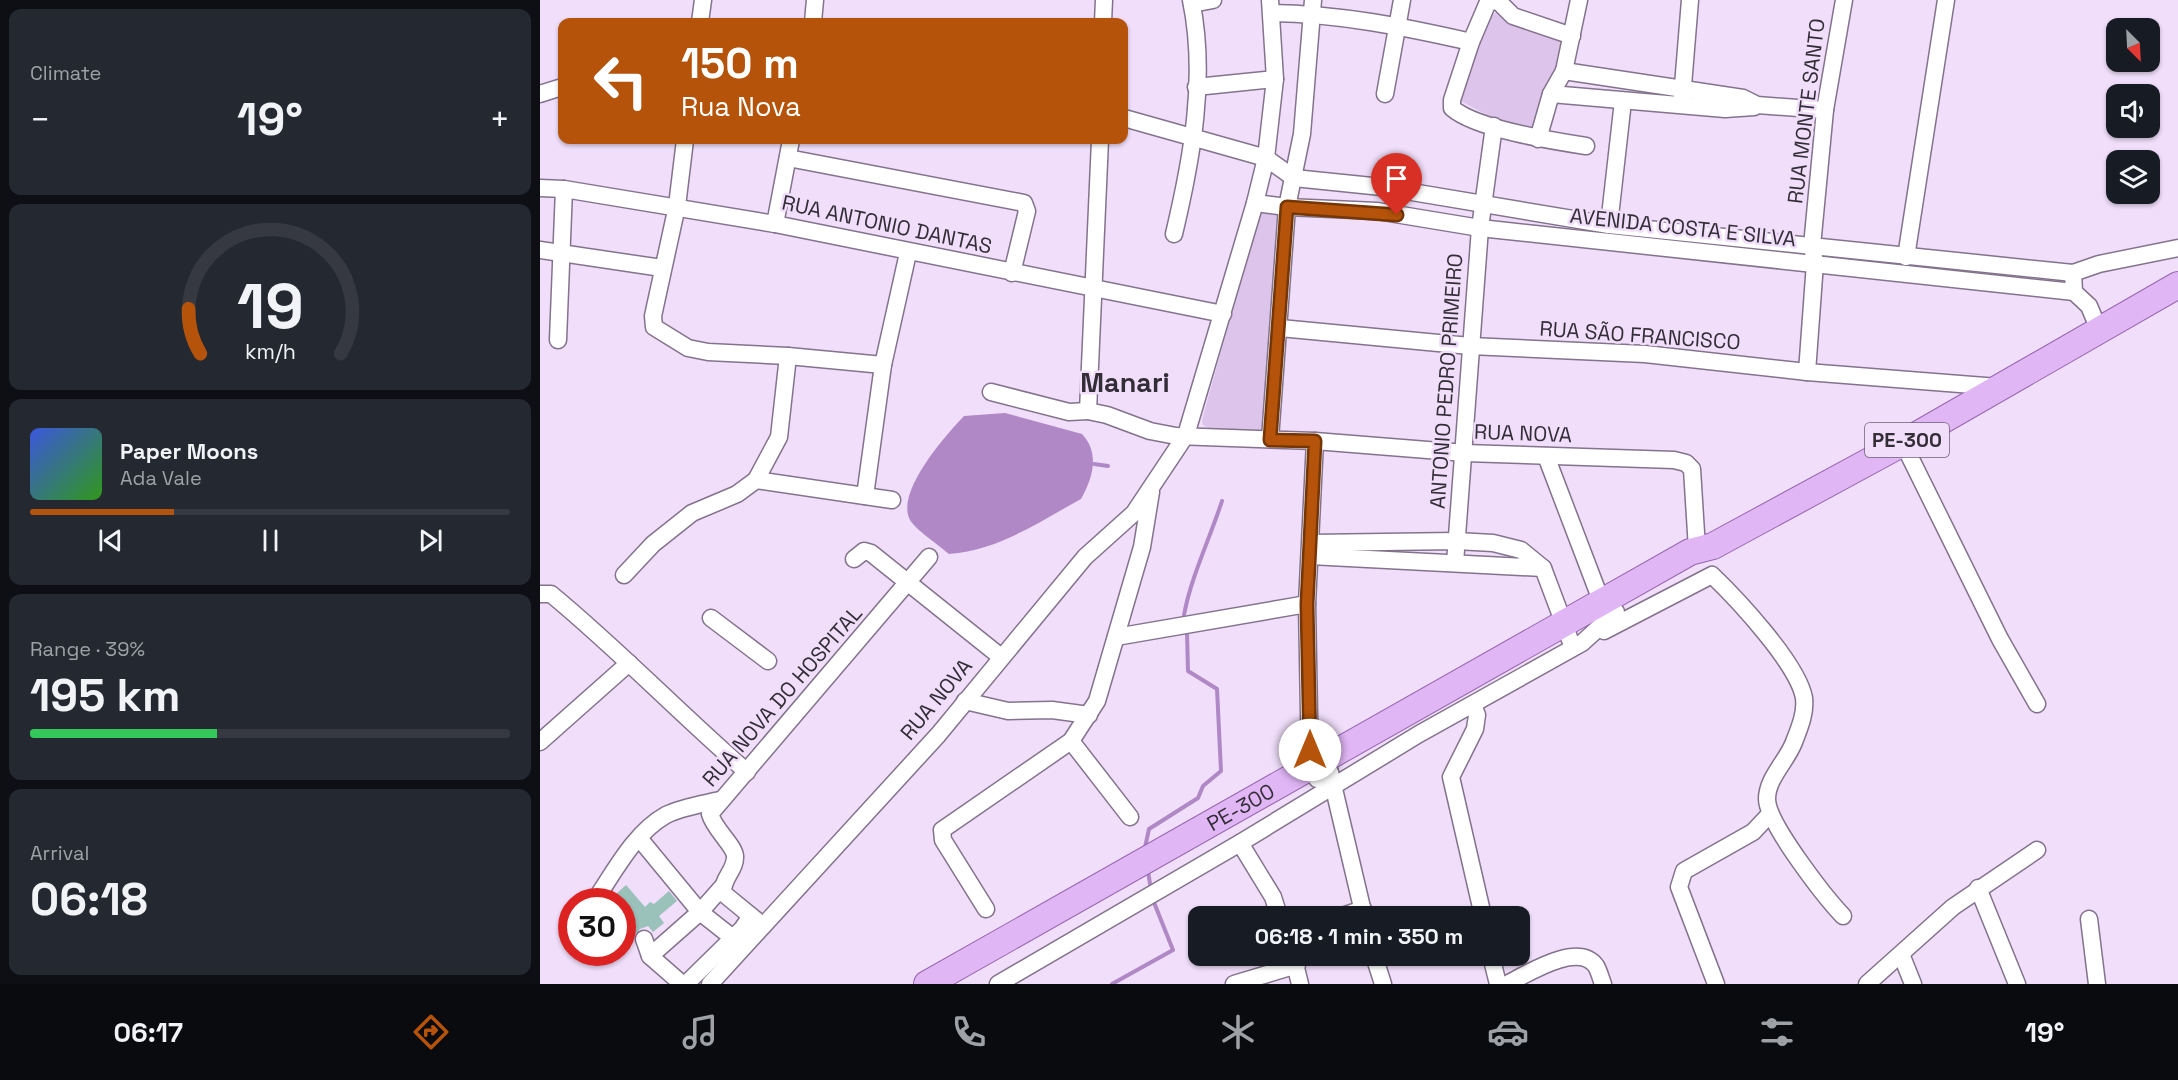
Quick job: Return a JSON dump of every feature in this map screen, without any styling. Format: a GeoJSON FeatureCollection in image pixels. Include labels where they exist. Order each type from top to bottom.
{"type":"FeatureCollection","features":[{"type":"Feature","properties":{"kind":"main road","name":"PE-300"},"geometry":{"type":"LineString","coordinates":[[958,984],[1572,636],[1609,608],[1705,548],[1903,443],[2178,285]]}},
{"type":"Feature","properties":{"kind":"main road","name":"PE-300"},"geometry":{"type":"LineString","coordinates":[[927,984],[1323,776]]}},
{"type":"Feature","properties":{"kind":"street"},"geometry":{"type":"LineString","coordinates":[[701,18],[704,0]]}},
{"type":"Feature","properties":{"kind":"street"},"geometry":{"type":"LineString","coordinates":[[813,18],[815,0]]}},
{"type":"Feature","properties":{"kind":"street"},"geometry":{"type":"LineString","coordinates":[[1103,18],[1104,0]]}},
{"type":"Feature","properties":{"kind":"street"},"geometry":{"type":"LineString","coordinates":[[1174,234],[1194,139],[1197,52],[1191,2],[1213,0]]}},
{"type":"Feature","properties":{"kind":"street"},"geometry":{"type":"LineString","coordinates":[[1385,94],[1402,0]]}},
{"type":"Feature","properties":{"kind":"street"},"geometry":{"type":"LineString","coordinates":[[1538,139],[1551,94],[1564,71],[1579,0]]}},
{"type":"Feature","properties":{"kind":"street"},"geometry":{"type":"LineString","coordinates":[[1682,97],[1690,0]]}},
{"type":"Feature","properties":{"kind":"street","name":"RUA MONTE SANTO"},"geometry":{"type":"LineString","coordinates":[[1807,372],[1815,263],[1812,246],[1826,110],[1844,0]]}},
{"type":"Feature","properties":{"kind":"street"},"geometry":{"type":"LineString","coordinates":[[1906,257],[1946,0]]}},
{"type":"Feature","properties":{"kind":"street"},"geometry":{"type":"LineString","coordinates":[[1572,36],[1498,1],[1488,2],[1471,42],[1452,108],[1494,126],[1538,139],[1586,146]]}},
{"type":"Feature","properties":{"kind":"street"},"geometry":{"type":"LineString","coordinates":[[1271,6],[1312,7],[1471,42]]}},
{"type":"Feature","properties":{"kind":"street","name":"RUA NOVA"},"geometry":{"type":"LineString","coordinates":[[710,984],[737,941],[756,920],[831,854],[965,702],[1085,557],[1125,523],[1186,435],[1256,203],[1266,158],[1275,79],[1271,6]]}},
{"type":"Feature","properties":{"kind":"street"},"geometry":{"type":"LineString","coordinates":[[1270,440],[1280,328],[1287,207],[1302,134],[1312,7]]}},
{"type":"Feature","properties":{"kind":"street"},"geometry":{"type":"LineString","coordinates":[[1564,71],[1682,97],[1751,109],[1757,105],[1826,110]]}},
{"type":"Feature","properties":{"kind":"street"},"geometry":{"type":"LineString","coordinates":[[1196,87],[1275,79]]}},
{"type":"Feature","properties":{"kind":"street"},"geometry":{"type":"LineString","coordinates":[[540,94],[558,88]]}},
{"type":"Feature","properties":{"kind":"street"},"geometry":{"type":"LineString","coordinates":[[1551,94],[1623,101],[1682,97]]}},
{"type":"Feature","properties":{"kind":"street"},"geometry":{"type":"LineString","coordinates":[[1609,225],[1623,101]]}},
{"type":"Feature","properties":{"kind":"street"},"geometry":{"type":"LineString","coordinates":[[1128,119],[1266,158],[1294,178]]}},
{"type":"Feature","properties":{"kind":"street","name":"ANTONIO PEDRO PRIMEIRO"},"geometry":{"type":"LineString","coordinates":[[1455,563],[1480,228],[1494,126]]}},
{"type":"Feature","properties":{"kind":"street"},"geometry":{"type":"LineString","coordinates":[[684,144],[676,206],[662,268],[654,327],[669,338],[698,350],[884,365]]}},
{"type":"Feature","properties":{"kind":"street"},"geometry":{"type":"LineString","coordinates":[[776,224],[790,144]]}},
{"type":"Feature","properties":{"kind":"street"},"geometry":{"type":"LineString","coordinates":[[1088,411],[1100,144]]}},
{"type":"Feature","properties":{"kind":"street"},"geometry":{"type":"LineString","coordinates":[[788,158],[1017,199],[1026,204],[1027,211],[1011,273]]}},
{"type":"Feature","properties":{"kind":"street","name":"AVENIDA COSTA E SILVA"},"geometry":{"type":"LineString","coordinates":[[1294,178],[1382,187],[1609,225],[2073,273]]}},
{"type":"Feature","properties":{"kind":"street"},"geometry":{"type":"LineString","coordinates":[[1377,211],[1382,187]]}},
{"type":"Feature","properties":{"kind":"street","name":"RUA ANTONIO DANTAS"},"geometry":{"type":"LineString","coordinates":[[540,188],[564,189],[676,206],[776,224],[908,253],[1223,314]]}},
{"type":"Feature","properties":{"kind":"street"},"geometry":{"type":"LineString","coordinates":[[558,340],[564,189]]}},
{"type":"Feature","properties":{"kind":"street","name":"AVENIDA COSTA E SILVA"},"geometry":{"type":"LineString","coordinates":[[1256,203],[1287,207],[1377,211],[1480,228],[2074,292]]}},
{"type":"Feature","properties":{"kind":"street"},"geometry":{"type":"LineString","coordinates":[[2099,330],[2089,306],[2074,292],[2073,273],[2099,264],[2178,248]]}},
{"type":"Feature","properties":{"kind":"street"},"geometry":{"type":"LineString","coordinates":[[540,250],[662,268]]}},
{"type":"Feature","properties":{"kind":"street"},"geometry":{"type":"LineString","coordinates":[[866,496],[884,365],[908,253]]}},
{"type":"Feature","properties":{"kind":"street","name":"RUA SÃO FRANCISCO"},"geometry":{"type":"LineString","coordinates":[[1280,328],[1470,346],[1645,354],[1807,372],[1998,387]]}},
{"type":"Feature","properties":{"kind":"street"},"geometry":{"type":"LineString","coordinates":[[624,575],[653,544],[692,513],[737,494],[756,480],[779,437],[788,356]]}},
{"type":"Feature","properties":{"kind":"street","name":"RUA NOVA"},"geometry":{"type":"LineString","coordinates":[[991,392],[1069,412],[1088,411],[1107,415],[1150,431],[1186,435],[1315,441],[1465,453],[1674,460],[1686,463],[1692,469],[1705,548]]}},
{"type":"Feature","properties":{"kind":"street"},"geometry":{"type":"LineString","coordinates":[[1315,441],[1307,604],[1323,776],[1361,906]]}},
{"type":"Feature","properties":{"kind":"street"},"geometry":{"type":"LineString","coordinates":[[1903,443],[2000,639],[2037,704]]}},
{"type":"Feature","properties":{"kind":"street"},"geometry":{"type":"LineString","coordinates":[[1546,456],[1609,608]]}},
{"type":"Feature","properties":{"kind":"street"},"geometry":{"type":"LineString","coordinates":[[756,480],[892,500]]}},
{"type":"Feature","properties":{"kind":"street"},"geometry":{"type":"LineString","coordinates":[[986,909],[941,835],[944,827],[1071,741],[1089,715],[1097,701],[1142,547],[1151,488]]}},
{"type":"Feature","properties":{"kind":"street"},"geometry":{"type":"LineString","coordinates":[[1311,549],[1456,542],[1508,546],[1529,554],[1542,568],[1572,636]]}},
{"type":"Feature","properties":{"kind":"street"},"geometry":{"type":"LineString","coordinates":[[1311,549],[1455,563],[1542,568]]}},
{"type":"Feature","properties":{"kind":"street"},"geometry":{"type":"LineString","coordinates":[[854,559],[866,551],[1001,657]]}},
{"type":"Feature","properties":{"kind":"street","name":"RUA NOVA DO HOSPITAL"},"geometry":{"type":"LineString","coordinates":[[723,886],[736,857],[712,823],[710,814],[909,584],[929,557]]}},
{"type":"Feature","properties":{"kind":"street"},"geometry":{"type":"LineString","coordinates":[[998,984],[1240,843],[1323,776],[1419,734],[1473,705],[1572,636],[1712,575],[1742,603],[1797,679],[1804,699],[1802,721],[1792,748],[1768,788],[1767,801],[1770,814],[1805,868],[1843,916]]}},
{"type":"Feature","properties":{"kind":"street"},"geometry":{"type":"LineString","coordinates":[[540,594],[551,594],[747,772]]}},
{"type":"Feature","properties":{"kind":"street"},"geometry":{"type":"LineString","coordinates":[[1116,637],[1307,604]]}},
{"type":"Feature","properties":{"kind":"street"},"geometry":{"type":"LineString","coordinates":[[711,618],[768,662]]}},
{"type":"Feature","properties":{"kind":"street"},"geometry":{"type":"LineString","coordinates":[[540,742],[629,663]]}},
{"type":"Feature","properties":{"kind":"street"},"geometry":{"type":"LineString","coordinates":[[965,702],[1008,711],[1052,710],[1089,715]]}},
{"type":"Feature","properties":{"kind":"street"},"geometry":{"type":"LineString","coordinates":[[1473,705],[1477,715],[1475,729],[1450,777],[1481,906]]}},
{"type":"Feature","properties":{"kind":"street"},"geometry":{"type":"LineString","coordinates":[[1071,741],[1130,817]]}},
{"type":"Feature","properties":{"kind":"street"},"geometry":{"type":"LineString","coordinates":[[604,888],[639,838],[667,815],[720,800]]}},
{"type":"Feature","properties":{"kind":"street"},"geometry":{"type":"LineString","coordinates":[[1716,984],[1679,887],[1682,877],[1684,871],[1753,832],[1770,814]]}},
{"type":"Feature","properties":{"kind":"street"},"geometry":{"type":"LineString","coordinates":[[639,838],[700,912],[737,941],[684,984],[650,956],[644,939]]}},
{"type":"Feature","properties":{"kind":"street"},"geometry":{"type":"LineString","coordinates":[[1240,843],[1273,897],[1276,906]]}},
{"type":"Feature","properties":{"kind":"street"},"geometry":{"type":"LineString","coordinates":[[1867,984],[1932,925],[1978,888],[2037,850]]}},
{"type":"Feature","properties":{"kind":"street"},"geometry":{"type":"LineString","coordinates":[[723,886],[723,893],[756,920]]}},
{"type":"Feature","properties":{"kind":"street"},"geometry":{"type":"LineString","coordinates":[[650,956],[700,912],[723,886]]}},
{"type":"Feature","properties":{"kind":"street"},"geometry":{"type":"LineString","coordinates":[[1978,888],[2017,984]]}},
{"type":"Feature","properties":{"kind":"street"},"geometry":{"type":"LineString","coordinates":[[2089,919],[2097,984]]}},
{"type":"Feature","properties":{"kind":"street"},"geometry":{"type":"LineString","coordinates":[[1901,954],[1913,984]]}},
{"type":"Feature","properties":{"kind":"street"},"geometry":{"type":"LineString","coordinates":[[1507,984],[1571,955],[1586,959],[1595,965],[1603,984]]}},
{"type":"Feature","properties":{"kind":"street"},"geometry":{"type":"LineString","coordinates":[[1234,984],[1280,966]]}},
{"type":"Feature","properties":{"kind":"street"},"geometry":{"type":"LineString","coordinates":[[1296,966],[1300,984]]}},
{"type":"Feature","properties":{"kind":"street"},"geometry":{"type":"LineString","coordinates":[[1377,966],[1383,984]]}},
{"type":"Feature","properties":{"kind":"street"},"geometry":{"type":"LineString","coordinates":[[1494,966],[1498,984]]}},
{"type":"Feature","properties":{"kind":"shaded area"},"geometry":{"type":"Polygon","coordinates":[[[1497,12],[1563,39],[1565,50],[1533,131],[1492,118],[1459,100],[1487,18],[1497,12]]]}},
{"type":"Feature","properties":{"kind":"shaded area"},"geometry":{"type":"Polygon","coordinates":[[[1260,212],[1275,213],[1279,217],[1263,425],[1260,431],[1253,433],[1210,429],[1203,425],[1202,420],[1260,212]]]}},
{"type":"Feature","properties":{"kind":"shaded area"},"geometry":{"type":"Polygon","coordinates":[[[1005,413],[1082,434],[1088,441],[1093,457],[1089,483],[1081,499],[1033,526],[985,547],[949,554],[910,520],[907,508],[910,495],[916,480],[935,450],[964,416],[1005,413]]]}},
{"type":"Feature","properties":{"kind":"building"},"geometry":{"type":"Polygon","coordinates":[[[669,891],[677,901],[659,916],[664,923],[653,932],[648,926],[636,933],[636,897],[645,907],[650,902],[654,904],[669,891]]]}},
{"type":"Feature","properties":{"kind":"waterway"},"geometry":{"type":"LineString","coordinates":[[1094,464],[1108,466]]}},
{"type":"Feature","properties":{"kind":"waterway"},"geometry":{"type":"LineString","coordinates":[[1184,615],[1196,572],[1222,501]]}},
{"type":"Feature","properties":{"kind":"waterway"},"geometry":{"type":"LineString","coordinates":[[1144,852],[1149,829],[1198,798],[1203,786],[1221,771],[1217,689],[1188,671],[1187,633]]}},
{"type":"Feature","properties":{"kind":"waterway"},"geometry":{"type":"LineString","coordinates":[[1148,871],[1151,890]]}},
{"type":"Feature","properties":{"kind":"waterway"},"geometry":{"type":"LineString","coordinates":[[1112,984],[1173,950],[1153,900]]}},
{"type":"Feature","properties":{"kind":"district","name":"Manari"},"geometry":{"type":"Point","coordinates":[1125,382]}},
{"type":"Feature","properties":{"kind":"route"},"geometry":{"type":"LineString","coordinates":[[1310,750],[1307,604],[1312,543],[1315,441],[1270,440],[1280,328],[1287,207],[1377,211],[1397,215]]}}]}
